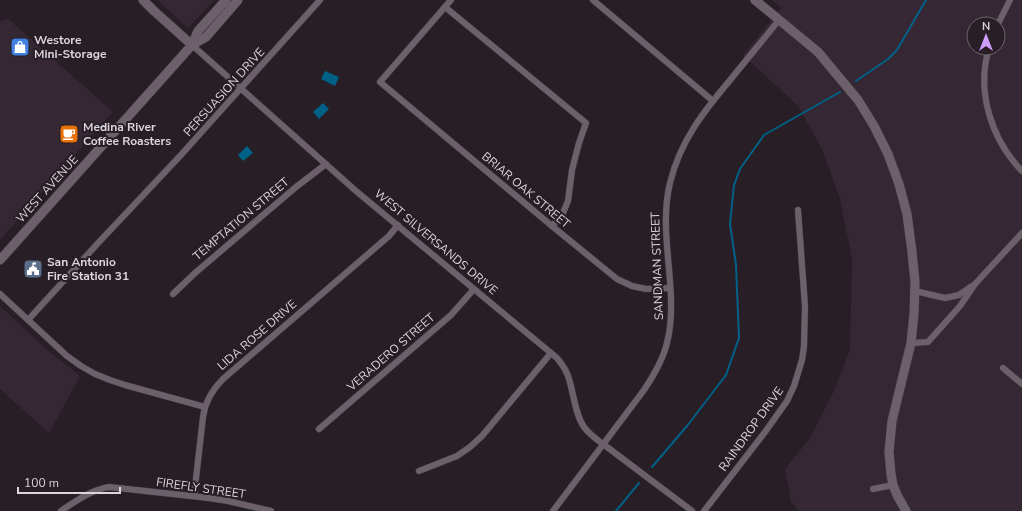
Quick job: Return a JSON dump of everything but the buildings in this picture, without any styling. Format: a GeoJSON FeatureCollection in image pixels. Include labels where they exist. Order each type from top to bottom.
{"type":"FeatureCollection","features":[{"type":"Feature","properties":{"kind":"street","name":"WEST SILVERSANDS DRIVE"},"geometry":{"type":"LineString","coordinates":[[143,0],[356,191],[557,358],[564,367],[569,378],[576,408],[584,427],[591,435],[692,511]]}},
{"type":"Feature","properties":{"kind":"street","name":"WEST AVENUE"},"geometry":{"type":"LineString","coordinates":[[192,45],[198,31],[226,0]]}},
{"type":"Feature","properties":{"kind":"street","name":"WEST AVENUE"},"geometry":{"type":"LineString","coordinates":[[0,260],[192,45],[206,37],[238,0]]}},
{"type":"Feature","properties":{"kind":"street","name":"PERSUASION DRIVE"},"geometry":{"type":"LineString","coordinates":[[28,320],[180,156],[320,0]]}},
{"type":"Feature","properties":{"kind":"street"},"geometry":{"type":"LineString","coordinates":[[451,0],[445,7],[586,123],[572,170],[568,200],[563,213],[552,226]]}},
{"type":"Feature","properties":{"kind":"street"},"geometry":{"type":"LineString","coordinates":[[593,0],[713,101]]}},
{"type":"Feature","properties":{"kind":"street"},"geometry":{"type":"LineString","coordinates":[[755,0],[818,52],[858,100],[874,126],[888,154],[899,184],[907,214],[912,252],[915,282],[914,314],[912,343],[892,421],[888,452],[893,485],[906,511]]}},
{"type":"Feature","properties":{"kind":"street"},"geometry":{"type":"LineString","coordinates":[[1002,16],[1010,0]]}},
{"type":"Feature","properties":{"kind":"street","name":"BRIAR OAK STREET"},"geometry":{"type":"LineString","coordinates":[[445,7],[380,82],[617,279],[632,286],[646,289],[670,288]]}},
{"type":"Feature","properties":{"kind":"street","name":"SANDMAN STREET"},"geometry":{"type":"LineString","coordinates":[[553,511],[644,390],[660,364],[667,343],[671,313],[665,220],[666,202],[675,166],[684,144],[700,118],[779,20]]}},
{"type":"Feature","properties":{"kind":"street"},"geometry":{"type":"LineString","coordinates":[[988,56],[985,78],[986,98],[990,117],[1008,154],[1022,170]]}},
{"type":"Feature","properties":{"kind":"street","name":"TEMPTATION STREET"},"geometry":{"type":"LineString","coordinates":[[173,294],[201,268],[296,187],[326,164]]}},
{"type":"Feature","properties":{"kind":"street","name":"RAINDROP DRIVE"},"geometry":{"type":"LineString","coordinates":[[704,511],[787,401],[794,386],[802,360],[804,346],[805,306],[798,210]]}},
{"type":"Feature","properties":{"kind":"street","name":"LIDA ROSE DRIVE"},"geometry":{"type":"LineString","coordinates":[[194,496],[205,407],[210,394],[223,379],[390,236],[398,225]]}},
{"type":"Feature","properties":{"kind":"street"},"geometry":{"type":"LineString","coordinates":[[912,343],[928,342],[960,306],[975,284],[1022,233]]}},
{"type":"Feature","properties":{"kind":"street"},"geometry":{"type":"LineString","coordinates":[[914,291],[945,298],[958,295],[975,284]]}},
{"type":"Feature","properties":{"kind":"street","name":"VERADERO STREET"},"geometry":{"type":"LineString","coordinates":[[319,429],[451,315],[474,289]]}},
{"type":"Feature","properties":{"kind":"street"},"geometry":{"type":"LineString","coordinates":[[0,294],[67,356],[95,374],[125,385],[205,407]]}},
{"type":"Feature","properties":{"kind":"street"},"geometry":{"type":"LineString","coordinates":[[419,471],[457,456],[470,447],[482,436],[551,353]]}},
{"type":"Feature","properties":{"kind":"street"},"geometry":{"type":"LineString","coordinates":[[1003,368],[1022,384]]}},
{"type":"Feature","properties":{"kind":"street"},"geometry":{"type":"LineString","coordinates":[[874,490],[893,485]]}},
{"type":"Feature","properties":{"kind":"street","name":"FIREFLY STREET"},"geometry":{"type":"LineString","coordinates":[[61,511],[94,490],[109,487],[228,501],[271,511]]}},
{"type":"Feature","properties":{"kind":"shaded area"},"geometry":{"type":"Polygon","coordinates":[[[157,0],[214,0],[188,28],[157,0]]]}},
{"type":"Feature","properties":{"kind":"shaded area"},"geometry":{"type":"Polygon","coordinates":[[[772,0],[1022,0],[1022,511],[799,511],[791,502],[785,469],[810,438],[833,393],[850,350],[852,259],[840,199],[822,149],[798,106],[743,55],[781,8],[772,0]]]}},
{"type":"Feature","properties":{"kind":"shaded area"},"geometry":{"type":"Polygon","coordinates":[[[8,19],[113,112],[0,240],[0,21],[8,19]]]}},
{"type":"Feature","properties":{"kind":"shaded area"},"geometry":{"type":"Polygon","coordinates":[[[0,306],[46,349],[80,376],[49,433],[0,389],[0,306]]]}},
{"type":"Feature","properties":{"kind":"water"},"geometry":{"type":"Polygon","coordinates":[[[325,71],[339,77],[335,86],[321,79],[325,71]]]}},
{"type":"Feature","properties":{"kind":"water"},"geometry":{"type":"Polygon","coordinates":[[[323,103],[329,109],[319,119],[313,112],[323,103]]]}},
{"type":"Feature","properties":{"kind":"water"},"geometry":{"type":"Polygon","coordinates":[[[247,146],[253,153],[243,161],[238,155],[247,146]]]}},
{"type":"Feature","properties":{"kind":"waterway"},"geometry":{"type":"LineString","coordinates":[[856,81],[888,59],[897,50],[926,0]]}},
{"type":"Feature","properties":{"kind":"waterway"},"geometry":{"type":"LineString","coordinates":[[652,467],[687,426],[726,375],[739,338],[736,265],[730,224],[734,185],[740,169],[764,135],[840,92]]}},
{"type":"Feature","properties":{"kind":"waterway"},"geometry":{"type":"LineString","coordinates":[[616,511],[639,483]]}},
{"type":"Feature","properties":{"kind":"place","name":"Westore Mini-Storage"},"geometry":{"type":"Point","coordinates":[20,47]}},
{"type":"Feature","properties":{"kind":"place","name":"Medina River Coffee Roasters"},"geometry":{"type":"Point","coordinates":[69,134]}},
{"type":"Feature","properties":{"kind":"place","name":"San Antonio Fire Station 31"},"geometry":{"type":"Point","coordinates":[33,269]}}]}
